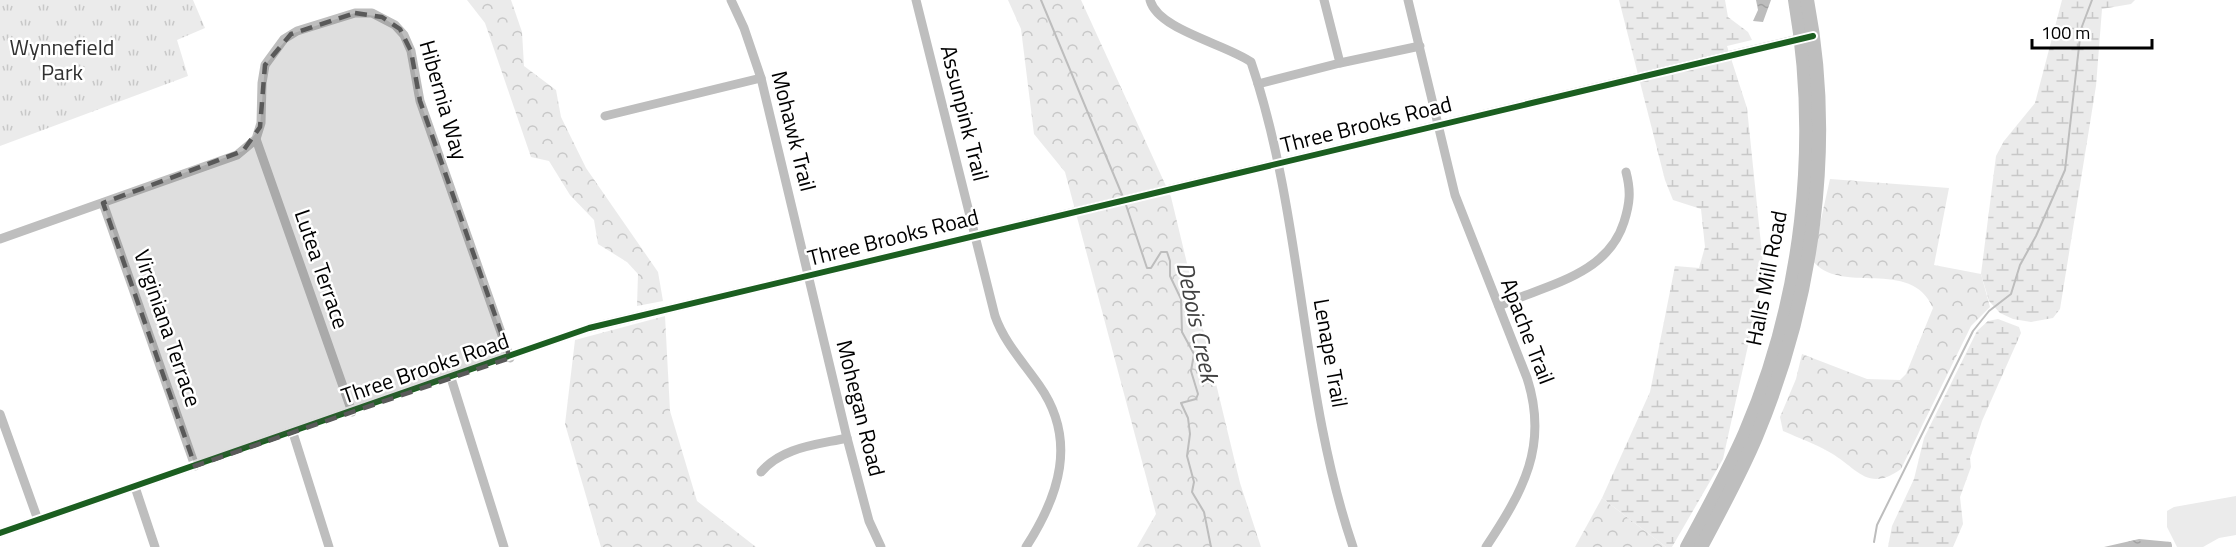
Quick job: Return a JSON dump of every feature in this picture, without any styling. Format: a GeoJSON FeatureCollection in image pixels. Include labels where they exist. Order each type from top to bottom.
{"type":"FeatureCollection","features":[{"type":"Feature","properties":{"kind":"main road","name":"Halls Mill Road"},"geometry":{"type":"LineString","coordinates":[[1701,547],[1756,438],[1795,322],[1808,251],[1818,176],[1819,115],[1807,37],[1795,0]]}},
{"type":"Feature","properties":{"kind":"main road","name":"Halls Mill Road"},"geometry":{"type":"LineString","coordinates":[[1687,547],[1727,471],[1754,410],[1774,351],[1790,285],[1806,158],[1807,0]]}},
{"type":"Feature","properties":{"kind":"street","name":"Mohawk Trail"},"geometry":{"type":"LineString","coordinates":[[731,0],[744,28],[761,78],[809,275]]}},
{"type":"Feature","properties":{"kind":"street","name":"Assunpink Trail"},"geometry":{"type":"LineString","coordinates":[[916,0],[999,329],[1049,402],[1059,436],[1060,468],[1054,498],[1026,547]]}},
{"type":"Feature","properties":{"kind":"street","name":"Lenape Trail"},"geometry":{"type":"LineString","coordinates":[[1150,0],[1160,17],[1239,53],[1251,62],[1278,165],[1335,494],[1353,547]]}},
{"type":"Feature","properties":{"kind":"street"},"geometry":{"type":"LineString","coordinates":[[1324,0],[1340,63]]}},
{"type":"Feature","properties":{"kind":"street","name":"Apache Trail"},"geometry":{"type":"LineString","coordinates":[[1408,0],[1455,195],[1531,390],[1536,440],[1524,483],[1486,547]]}},
{"type":"Feature","properties":{"kind":"street","name":"Hibernia Way"},"geometry":{"type":"LineString","coordinates":[[256,139],[261,123],[265,65],[284,39],[297,31],[355,13],[372,14],[395,25],[404,35],[411,51],[420,101],[510,357]]}},
{"type":"Feature","properties":{"kind":"street","name":"Three Brooks Road"},"geometry":{"type":"LineString","coordinates":[[0,533],[608,323],[1807,37]]}},
{"type":"Feature","properties":{"kind":"street"},"geometry":{"type":"LineString","coordinates":[[1258,84],[1419,46]]}},
{"type":"Feature","properties":{"kind":"street"},"geometry":{"type":"LineString","coordinates":[[605,116],[761,78]]}},
{"type":"Feature","properties":{"kind":"street"},"geometry":{"type":"LineString","coordinates":[[0,238],[226,160],[243,151],[256,139]]}},
{"type":"Feature","properties":{"kind":"street","name":"Lutea Terrace"},"geometry":{"type":"LineString","coordinates":[[256,139],[352,412]]}},
{"type":"Feature","properties":{"kind":"street"},"geometry":{"type":"LineString","coordinates":[[1499,306],[1581,272],[1606,254],[1619,234],[1629,203],[1626,172]]}},
{"type":"Feature","properties":{"kind":"street","name":"Virginiana Terrace"},"geometry":{"type":"LineString","coordinates":[[103,203],[195,466]]}},
{"type":"Feature","properties":{"kind":"street","name":"Mohegan Road"},"geometry":{"type":"LineString","coordinates":[[809,275],[847,438],[869,521],[881,547]]}},
{"type":"Feature","properties":{"kind":"street"},"geometry":{"type":"LineString","coordinates":[[451,378],[504,547]]}},
{"type":"Feature","properties":{"kind":"street"},"geometry":{"type":"LineString","coordinates":[[0,414],[38,520]]}},
{"type":"Feature","properties":{"kind":"street"},"geometry":{"type":"LineString","coordinates":[[292,433],[328,547]]}},
{"type":"Feature","properties":{"kind":"street"},"geometry":{"type":"LineString","coordinates":[[761,472],[771,461],[784,453],[847,438]]}},
{"type":"Feature","properties":{"kind":"street"},"geometry":{"type":"LineString","coordinates":[[135,487],[155,547]]}},
{"type":"Feature","properties":{"kind":"highlighted area"},"geometry":{"type":"Polygon","coordinates":[[[355,13],[382,17],[400,29],[411,51],[420,101],[510,358],[195,466],[103,203],[243,151],[260,127],[265,65],[291,34],[355,13]]]}},
{"type":"Feature","properties":{"kind":"green space","name":"Wynnefield Park"},"geometry":{"type":"Polygon","coordinates":[[[0,0],[193,0],[205,28],[177,40],[188,76],[0,146],[0,0]]]}},
{"type":"Feature","properties":{"kind":"green space"},"geometry":{"type":"Polygon","coordinates":[[[467,0],[511,0],[522,32],[524,66],[556,90],[561,117],[586,168],[658,272],[663,301],[637,306],[638,274],[627,262],[598,244],[594,220],[570,195],[549,161],[531,157],[485,23],[467,0]]]}},
{"type":"Feature","properties":{"kind":"green space"},"geometry":{"type":"Polygon","coordinates":[[[1008,0],[1081,0],[1171,197],[1240,483],[1261,547],[1137,547],[1156,514],[1065,172],[1034,134],[1021,29],[1008,0]]]}},
{"type":"Feature","properties":{"kind":"green space"},"geometry":{"type":"Polygon","coordinates":[[[1619,0],[1725,0],[1728,17],[1748,32],[1752,40],[1727,46],[1747,108],[1764,273],[1723,459],[1672,547],[1666,547],[1602,498],[1650,392],[1675,266],[1699,268],[1705,247],[1701,209],[1673,200],[1665,180],[1619,0]]]}},
{"type":"Feature","properties":{"kind":"green space"},"geometry":{"type":"Polygon","coordinates":[[[2062,0],[2135,0],[2131,4],[2102,9],[2096,86],[2060,309],[2053,318],[2031,322],[2013,319],[2000,313],[1989,301],[1981,274],[1996,156],[2004,141],[2035,103],[2062,0]]]}},
{"type":"Feature","properties":{"kind":"green space"},"geometry":{"type":"Polygon","coordinates":[[[1830,179],[1949,188],[1934,265],[1981,274],[1990,307],[1971,326],[1901,469],[1880,479],[1863,476],[1825,450],[1783,431],[1780,417],[1796,379],[1802,354],[1867,379],[1900,380],[1906,374],[1933,308],[1923,293],[1909,284],[1892,280],[1840,276],[1824,271],[1812,260],[1830,179]]]}},
{"type":"Feature","properties":{"kind":"green space"},"geometry":{"type":"Polygon","coordinates":[[[665,316],[670,411],[697,501],[756,547],[601,547],[565,424],[575,340],[665,316]]]}},
{"type":"Feature","properties":{"kind":"green space"},"geometry":{"type":"Polygon","coordinates":[[[1998,319],[2019,327],[2021,333],[1982,421],[1970,458],[1971,467],[1960,497],[1963,524],[1953,547],[1888,547],[1892,526],[1914,479],[1924,438],[1977,331],[1988,321],[1998,319]]]}},
{"type":"Feature","properties":{"kind":"green space"},"geometry":{"type":"Polygon","coordinates":[[[2236,496],[2236,535],[2219,538],[2203,547],[2177,547],[2167,527],[2167,511],[2174,507],[2236,496]]]}},
{"type":"Feature","properties":{"kind":"green space"},"geometry":{"type":"Polygon","coordinates":[[[1602,498],[1666,547],[1575,547],[1602,498]]]}},
{"type":"Feature","properties":{"kind":"water"},"geometry":{"type":"Polygon","coordinates":[[[1756,0],[1771,0],[1763,22],[1753,21],[1758,10],[1756,0]]]}},
{"type":"Feature","properties":{"kind":"water"},"geometry":{"type":"Polygon","coordinates":[[[2139,539],[2171,542],[2172,547],[2104,547],[2139,539]]]}},
{"type":"Feature","properties":{"kind":"waterway","name":"Debois Creek"},"geometry":{"type":"LineString","coordinates":[[1041,0],[1123,197]]}},
{"type":"Feature","properties":{"kind":"waterway"},"geometry":{"type":"LineString","coordinates":[[1874,542],[1877,525],[1973,331],[1989,311],[2011,294],[2020,265],[2036,236],[2065,170],[2081,29],[2092,0]]}},
{"type":"Feature","properties":{"kind":"waterway","name":"Debois Creek"},"geometry":{"type":"LineString","coordinates":[[1126,205],[1147,268],[1151,268],[1161,252],[1167,252],[1170,261],[1170,276],[1181,299],[1182,332],[1194,354],[1191,371],[1198,394],[1196,399],[1181,403],[1188,418],[1190,434],[1187,456],[1194,482],[1192,492],[1204,512],[1211,547]]}},
{"type":"Feature","properties":{"kind":"cycle path"},"geometry":{"type":"LineString","coordinates":[[0,533],[589,328],[1813,36]]}}]}
